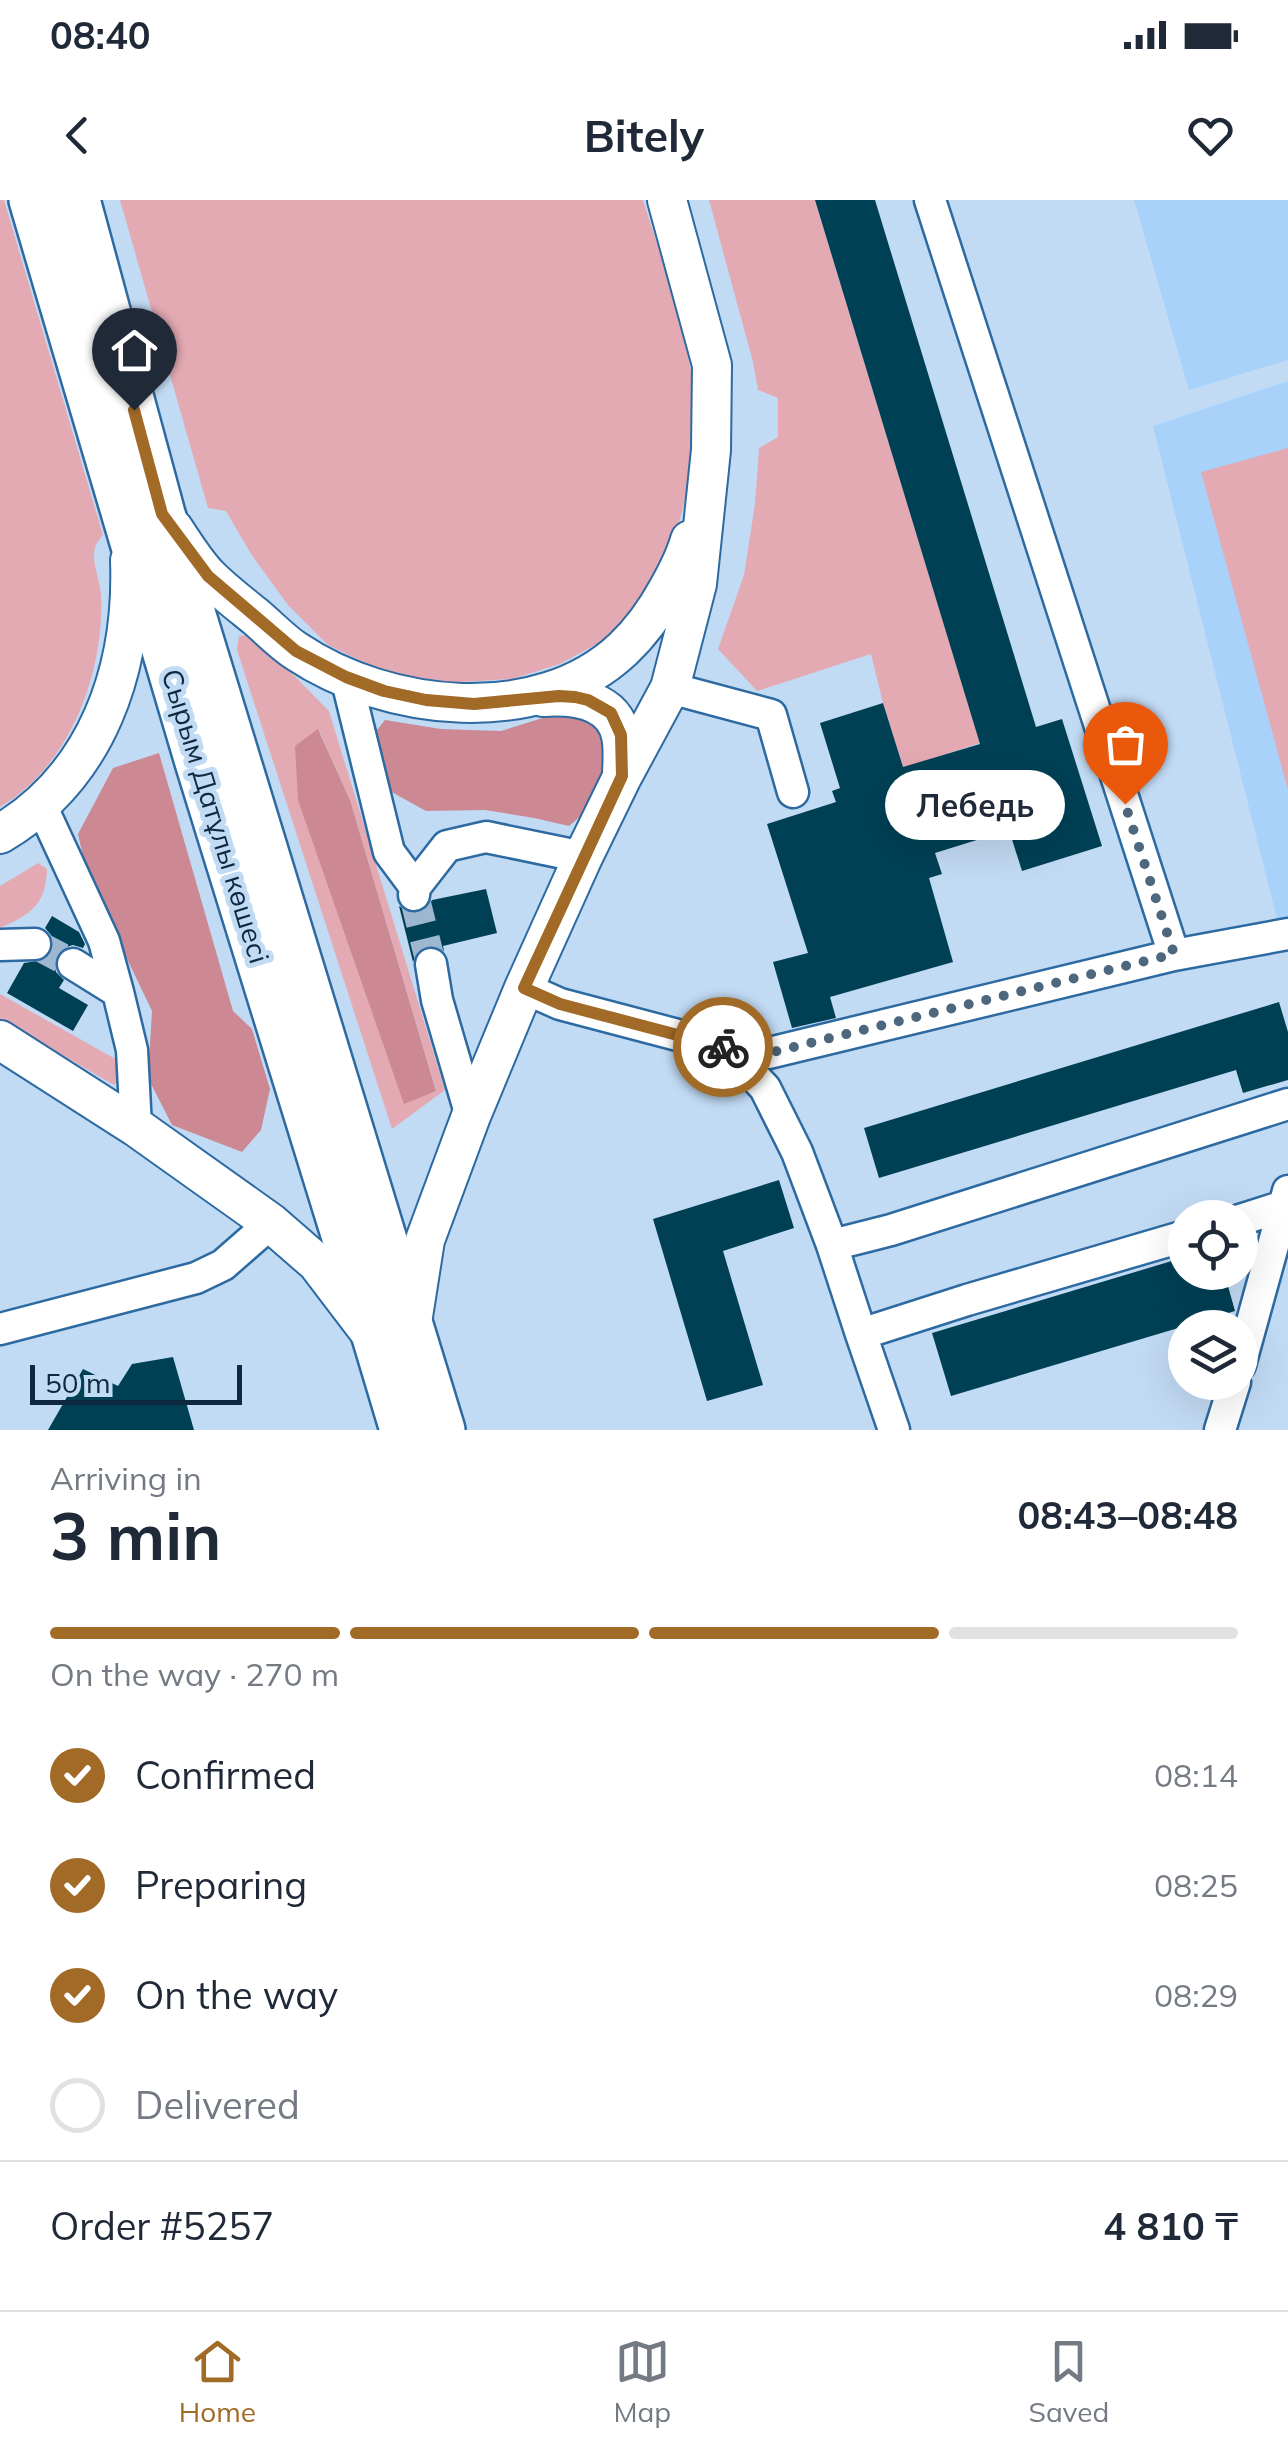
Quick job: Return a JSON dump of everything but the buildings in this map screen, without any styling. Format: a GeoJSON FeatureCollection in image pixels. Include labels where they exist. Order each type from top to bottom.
{"type":"FeatureCollection","features":[{"type":"Feature","properties":{"kind":"highway","name":"Сырым Датұлы көшесі"},"geometry":{"type":"LineString","coordinates":[[32,200],[145,518]]}},
{"type":"Feature","properties":{"kind":"highway","name":"Сырым Датұлы көшесі"},"geometry":{"type":"LineString","coordinates":[[76,200],[198,762],[394,1334],[442,1430]]}},
{"type":"Feature","properties":{"kind":"highway","name":"Сырым Датұлы көшесі"},"geometry":{"type":"LineString","coordinates":[[394,1334],[402,1430]]}},
{"type":"Feature","properties":{"kind":"main road"},"geometry":{"type":"LineString","coordinates":[[0,1040],[136,1127],[271,1223],[394,1334],[471,1116],[524,988],[622,776],[670,688],[698,584],[711,450],[712,365],[667,200]]}},
{"type":"Feature","properties":{"kind":"main road"},"geometry":{"type":"LineString","coordinates":[[532,698],[584,677],[622,652],[652,618],[686,556],[711,450]]}},
{"type":"Feature","properties":{"kind":"main road"},"geometry":{"type":"LineString","coordinates":[[145,518],[296,651],[346,677],[426,700],[474,704],[532,698],[588,700],[611,713],[621,735],[622,776]]}},
{"type":"Feature","properties":{"kind":"main road"},"geometry":{"type":"LineString","coordinates":[[0,834],[41,804],[80,761],[101,725],[124,658],[145,518]]}},
{"type":"Feature","properties":{"kind":"street"},"geometry":{"type":"LineString","coordinates":[[930,200],[1174,954]]}},
{"type":"Feature","properties":{"kind":"street"},"geometry":{"type":"LineString","coordinates":[[346,677],[389,852],[414,891],[447,846],[486,837],[583,857]]}},
{"type":"Feature","properties":{"kind":"street"},"geometry":{"type":"LineString","coordinates":[[670,688],[771,715],[793,792]]}},
{"type":"Feature","properties":{"kind":"street"},"geometry":{"type":"LineString","coordinates":[[41,804],[104,941],[132,1050],[136,1127]]}},
{"type":"Feature","properties":{"kind":"street"},"geometry":{"type":"LineString","coordinates":[[524,988],[560,1004],[727,1048],[769,1053],[1174,954],[1288,934]]}},
{"type":"Feature","properties":{"kind":"street"},"geometry":{"type":"LineString","coordinates":[[0,945],[35,944]]}},
{"type":"Feature","properties":{"kind":"street"},"geometry":{"type":"LineString","coordinates":[[73,964],[118,992]]}},
{"type":"Feature","properties":{"kind":"street"},"geometry":{"type":"LineString","coordinates":[[431,964],[471,1116]]}},
{"type":"Feature","properties":{"kind":"street"},"geometry":{"type":"LineString","coordinates":[[727,1048],[766,1088],[798,1152],[894,1430]]}},
{"type":"Feature","properties":{"kind":"street"},"geometry":{"type":"LineString","coordinates":[[832,1245],[891,1230],[1288,1104]]}},
{"type":"Feature","properties":{"kind":"street"},"geometry":{"type":"LineString","coordinates":[[1258,1211],[1286,1198]]}},
{"type":"Feature","properties":{"kind":"street"},"geometry":{"type":"LineString","coordinates":[[1255,1310],[1286,1198]]}},
{"type":"Feature","properties":{"kind":"street"},"geometry":{"type":"LineString","coordinates":[[0,1329],[196,1278],[224,1266],[271,1223]]}},
{"type":"Feature","properties":{"kind":"street"},"geometry":{"type":"LineString","coordinates":[[861,1334],[1168,1241]]}},
{"type":"Feature","properties":{"kind":"street"},"geometry":{"type":"LineString","coordinates":[[1220,1430],[1229,1400]]}},
{"type":"Feature","properties":{"kind":"shaded area"},"geometry":{"type":"Polygon","coordinates":[[[0,200],[4,200],[103,535],[94,553],[101,624],[89,685],[64,742],[46,767],[0,807],[0,200]]]}},
{"type":"Feature","properties":{"kind":"shaded area"},"geometry":{"type":"Polygon","coordinates":[[[120,200],[643,200],[678,309],[692,376],[694,449],[668,560],[639,610],[602,641],[560,664],[512,679],[446,683],[386,673],[328,645],[288,605],[226,511],[208,508],[120,200]]]}},
{"type":"Feature","properties":{"kind":"shaded area"},"geometry":{"type":"Polygon","coordinates":[[[709,200],[815,200],[980,743],[903,768],[871,654],[757,691],[718,649],[744,575],[759,448],[778,437],[778,398],[758,390],[709,200]]]}},
{"type":"Feature","properties":{"kind":"shaded area"},"geometry":{"type":"Polygon","coordinates":[[[1134,200],[1288,200],[1288,360],[1189,390],[1134,200]]]}},
{"type":"Feature","properties":{"kind":"shaded area"},"geometry":{"type":"Polygon","coordinates":[[[1288,381],[1288,924],[1279,927],[1153,426],[1288,381]]]}},
{"type":"Feature","properties":{"kind":"shaded area"},"geometry":{"type":"Polygon","coordinates":[[[1288,448],[1288,790],[1201,472],[1288,448]]]}},
{"type":"Feature","properties":{"kind":"shaded area"},"geometry":{"type":"Polygon","coordinates":[[[253,634],[329,711],[445,1090],[392,1129],[237,650],[239,636],[253,634]],[[319,730],[404,1103],[436,1090],[350,800],[319,730]]]}},
{"type":"Feature","properties":{"kind":"shaded area"},"geometry":{"type":"Polygon","coordinates":[[[579,712],[601,728],[606,757],[595,804],[569,826],[485,810],[426,811],[388,790],[373,735],[385,720],[441,729],[501,731],[549,716],[579,712]]]}},
{"type":"Feature","properties":{"kind":"shaded area"},"geometry":{"type":"Polygon","coordinates":[[[318,729],[350,800],[436,1091],[404,1104],[298,800],[295,746],[318,729]]]}},
{"type":"Feature","properties":{"kind":"shaded area"},"geometry":{"type":"Polygon","coordinates":[[[159,753],[233,1011],[252,1029],[270,1089],[261,1130],[242,1152],[172,1125],[148,1078],[152,1011],[87,875],[78,834],[113,768],[159,753]]]}},
{"type":"Feature","properties":{"kind":"shaded area"},"geometry":{"type":"Polygon","coordinates":[[[38,863],[47,869],[40,900],[28,913],[0,928],[0,886],[38,863]]]}},
{"type":"Feature","properties":{"kind":"shaded area"},"geometry":{"type":"Polygon","coordinates":[[[0,994],[119,1061],[123,1078],[114,1085],[0,1019],[0,994]]]}},
{"type":"Feature","properties":{"kind":"tunnel"},"geometry":{"type":"LineString","coordinates":[[414,895],[431,964]]}},
{"type":"Feature","properties":{"kind":"tunnel"},"geometry":{"type":"LineString","coordinates":[[35,944],[73,964]]}},
{"type":"Feature","properties":{"kind":"way so far"},"geometry":{"type":"LineString","coordinates":[[723,1047],[769,1053],[1174,954],[1125,804]]}},
{"type":"Feature","properties":{"kind":"place","name":"Лебедь"},"geometry":{"type":"Point","coordinates":[1125,804]}},
{"type":"Feature","properties":{"kind":"route"},"geometry":{"type":"LineString","coordinates":[[134,410],[162,514],[208,576],[296,651],[346,677],[426,700],[474,704],[575,697],[611,713],[621,735],[622,776],[524,988],[560,1004],[723,1047]]}}]}
